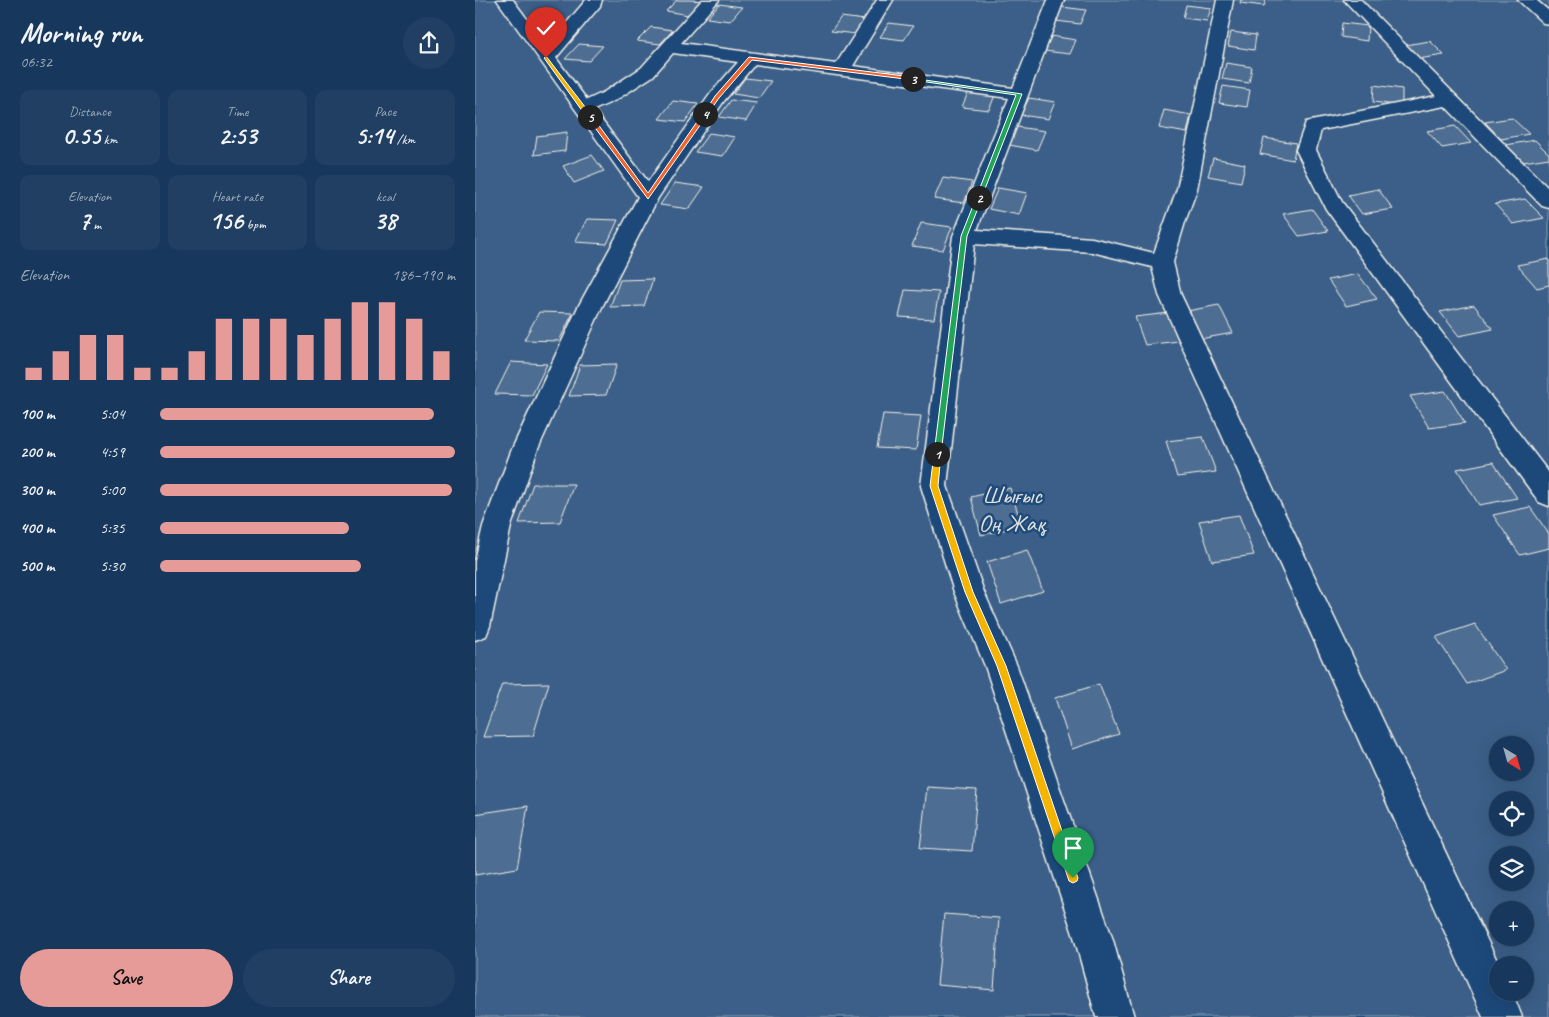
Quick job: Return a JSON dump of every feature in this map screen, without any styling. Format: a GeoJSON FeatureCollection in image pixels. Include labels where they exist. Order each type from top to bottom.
{"type":"FeatureCollection","features":[{"type":"Feature","properties":{"kind":"lane"},"geometry":{"type":"LineString","coordinates":[[505,0],[648,197]]}},
{"type":"Feature","properties":{"kind":"lane"},"geometry":{"type":"LineString","coordinates":[[546,58],[594,3],[594,0]]}},
{"type":"Feature","properties":{"kind":"lane"},"geometry":{"type":"LineString","coordinates":[[583,108],[610,96],[647,72],[711,0]]}},
{"type":"Feature","properties":{"kind":"lane"},"geometry":{"type":"LineString","coordinates":[[842,69],[885,0]]}},
{"type":"Feature","properties":{"kind":"lane"},"geometry":{"type":"LineString","coordinates":[[1056,0],[964,236],[934,486],[969,592],[1001,666],[1094,940],[1115,1017]]}},
{"type":"Feature","properties":{"kind":"lane"},"geometry":{"type":"LineString","coordinates":[[1225,0],[1187,189],[1174,222],[1162,262],[1170,296],[1503,1017]]}},
{"type":"Feature","properties":{"kind":"lane"},"geometry":{"type":"LineString","coordinates":[[1352,0],[1549,201]]}},
{"type":"Feature","properties":{"kind":"lane"},"geometry":{"type":"LineString","coordinates":[[1526,0],[1549,19]]}},
{"type":"Feature","properties":{"kind":"lane"},"geometry":{"type":"LineString","coordinates":[[669,48],[842,69],[1019,94]]}},
{"type":"Feature","properties":{"kind":"lane"},"geometry":{"type":"LineString","coordinates":[[475,626],[497,526],[525,449],[590,307],[648,197],[717,97],[751,58]]}},
{"type":"Feature","properties":{"kind":"lane"},"geometry":{"type":"LineString","coordinates":[[1450,99],[1313,126],[1307,150],[1333,204],[1549,494]]}},
{"type":"Feature","properties":{"kind":"lane"},"geometry":{"type":"LineString","coordinates":[[964,236],[1092,244],[1162,262]]}},
{"type":"Feature","properties":{"kind":"green space","name":"Шығыс Оң Жақ"},"geometry":{"type":"Polygon","coordinates":[[[475,0],[1549,0],[1549,1017],[475,1017],[475,0]]]}},
{"type":"Feature","properties":{"kind":"building"},"geometry":{"type":"Polygon","coordinates":[[[677,0],[701,1],[688,15],[666,11],[677,0]]]}},
{"type":"Feature","properties":{"kind":"building"},"geometry":{"type":"Polygon","coordinates":[[[1241,0],[1266,0],[1264,6],[1240,3],[1241,0]]]}},
{"type":"Feature","properties":{"kind":"building"},"geometry":{"type":"Polygon","coordinates":[[[719,4],[742,7],[730,21],[707,18],[719,4]]]}},
{"type":"Feature","properties":{"kind":"building"},"geometry":{"type":"Polygon","coordinates":[[[1186,5],[1211,8],[1207,21],[1183,18],[1186,5]]]}},
{"type":"Feature","properties":{"kind":"building"},"geometry":{"type":"Polygon","coordinates":[[[1062,7],[1086,10],[1080,24],[1056,21],[1062,7]]]}},
{"type":"Feature","properties":{"kind":"building"},"geometry":{"type":"Polygon","coordinates":[[[841,17],[865,20],[855,34],[831,31],[841,17]]]}},
{"type":"Feature","properties":{"kind":"building"},"geometry":{"type":"Polygon","coordinates":[[[889,23],[913,26],[904,40],[880,37],[889,23]]]}},
{"type":"Feature","properties":{"kind":"building"},"geometry":{"type":"Polygon","coordinates":[[[1342,23],[1368,26],[1367,41],[1341,37],[1342,23]]]}},
{"type":"Feature","properties":{"kind":"building"},"geometry":{"type":"Polygon","coordinates":[[[651,27],[673,30],[660,44],[637,41],[651,27]]]}},
{"type":"Feature","properties":{"kind":"building"},"geometry":{"type":"Polygon","coordinates":[[[1231,32],[1256,35],[1254,50],[1228,46],[1231,32]]]}},
{"type":"Feature","properties":{"kind":"building"},"geometry":{"type":"Polygon","coordinates":[[[1051,36],[1076,40],[1070,54],[1044,51],[1051,36]]]}},
{"type":"Feature","properties":{"kind":"building"},"geometry":{"type":"Polygon","coordinates":[[[1430,41],[1444,55],[1418,59],[1405,45],[1430,41]]]}},
{"type":"Feature","properties":{"kind":"building"},"geometry":{"type":"Polygon","coordinates":[[[579,44],[603,46],[589,61],[565,59],[579,44]]]}},
{"type":"Feature","properties":{"kind":"building"},"geometry":{"type":"Polygon","coordinates":[[[1226,63],[1252,67],[1249,83],[1222,79],[1226,63]]]}},
{"type":"Feature","properties":{"kind":"building"},"geometry":{"type":"Polygon","coordinates":[[[745,78],[771,81],[759,98],[733,94],[745,78]]]}},
{"type":"Feature","properties":{"kind":"building"},"geometry":{"type":"Polygon","coordinates":[[[1374,85],[1402,89],[1402,106],[1373,102],[1374,85]]]}},
{"type":"Feature","properties":{"kind":"building"},"geometry":{"type":"Polygon","coordinates":[[[1223,86],[1250,90],[1247,107],[1219,103],[1223,86]]]}},
{"type":"Feature","properties":{"kind":"building"},"geometry":{"type":"Polygon","coordinates":[[[969,90],[996,93],[989,110],[962,107],[969,90]]]}},
{"type":"Feature","properties":{"kind":"building"},"geometry":{"type":"Polygon","coordinates":[[[1029,98],[1055,102],[1048,119],[1021,115],[1029,98]]]}},
{"type":"Feature","properties":{"kind":"building"},"geometry":{"type":"Polygon","coordinates":[[[731,100],[757,103],[746,121],[719,117],[731,100]]]}},
{"type":"Feature","properties":{"kind":"building"},"geometry":{"type":"Polygon","coordinates":[[[673,101],[698,104],[685,122],[659,119],[673,101]]]}},
{"type":"Feature","properties":{"kind":"building"},"geometry":{"type":"Polygon","coordinates":[[[1164,110],[1191,115],[1187,133],[1159,128],[1164,110]]]}},
{"type":"Feature","properties":{"kind":"building"},"geometry":{"type":"Polygon","coordinates":[[[1512,118],[1529,134],[1501,139],[1485,122],[1512,118]]]}},
{"type":"Feature","properties":{"kind":"building"},"geometry":{"type":"Polygon","coordinates":[[[1455,126],[1471,143],[1442,148],[1427,131],[1455,126]]]}},
{"type":"Feature","properties":{"kind":"building"},"geometry":{"type":"Polygon","coordinates":[[[1017,127],[1045,131],[1037,150],[1009,145],[1017,127]]]}},
{"type":"Feature","properties":{"kind":"building"},"geometry":{"type":"Polygon","coordinates":[[[567,132],[565,151],[534,155],[537,136],[567,132]]]}},
{"type":"Feature","properties":{"kind":"building"},"geometry":{"type":"Polygon","coordinates":[[[709,133],[735,137],[723,156],[695,152],[709,133]]]}},
{"type":"Feature","properties":{"kind":"building"},"geometry":{"type":"Polygon","coordinates":[[[1264,138],[1296,143],[1293,160],[1260,154],[1264,138]]]}},
{"type":"Feature","properties":{"kind":"building"},"geometry":{"type":"Polygon","coordinates":[[[1535,140],[1549,154],[1549,158],[1523,162],[1506,145],[1535,140]]]}},
{"type":"Feature","properties":{"kind":"building"},"geometry":{"type":"Polygon","coordinates":[[[592,155],[604,171],[574,183],[563,166],[592,155]]]}},
{"type":"Feature","properties":{"kind":"building"},"geometry":{"type":"Polygon","coordinates":[[[1213,158],[1245,164],[1241,182],[1208,176],[1213,158]]]}},
{"type":"Feature","properties":{"kind":"building"},"geometry":{"type":"Polygon","coordinates":[[[943,178],[972,182],[964,203],[934,199],[943,178]]]}},
{"type":"Feature","properties":{"kind":"building"},"geometry":{"type":"Polygon","coordinates":[[[675,183],[704,187],[689,209],[660,205],[675,183]]]}},
{"type":"Feature","properties":{"kind":"building"},"geometry":{"type":"Polygon","coordinates":[[[998,188],[1027,193],[1019,215],[989,209],[998,188]]]}},
{"type":"Feature","properties":{"kind":"building"},"geometry":{"type":"Polygon","coordinates":[[[1378,189],[1393,209],[1362,214],[1348,195],[1378,189]]]}},
{"type":"Feature","properties":{"kind":"building"},"geometry":{"type":"Polygon","coordinates":[[[1525,199],[1544,218],[1513,224],[1495,204],[1525,199]]]}},
{"type":"Feature","properties":{"kind":"building"},"geometry":{"type":"Polygon","coordinates":[[[1312,209],[1328,231],[1299,236],[1283,214],[1312,209]]]}},
{"type":"Feature","properties":{"kind":"building"},"geometry":{"type":"Polygon","coordinates":[[[587,219],[618,220],[607,244],[575,242],[587,219]]]}},
{"type":"Feature","properties":{"kind":"building"},"geometry":{"type":"Polygon","coordinates":[[[921,223],[952,227],[943,250],[912,246],[921,223]]]}},
{"type":"Feature","properties":{"kind":"building"},"geometry":{"type":"Polygon","coordinates":[[[1549,259],[1549,285],[1537,288],[1517,265],[1549,259]]]}},
{"type":"Feature","properties":{"kind":"building"},"geometry":{"type":"Polygon","coordinates":[[[1358,274],[1377,299],[1346,306],[1328,280],[1358,274]]]}},
{"type":"Feature","properties":{"kind":"building"},"geometry":{"type":"Polygon","coordinates":[[[653,279],[644,306],[610,307],[620,280],[653,279]]]}},
{"type":"Feature","properties":{"kind":"building"},"geometry":{"type":"Polygon","coordinates":[[[905,290],[939,292],[934,319],[899,317],[905,290]]]}},
{"type":"Feature","properties":{"kind":"building"},"geometry":{"type":"Polygon","coordinates":[[[1219,305],[1233,333],[1200,339],[1187,311],[1219,305]]]}},
{"type":"Feature","properties":{"kind":"building"},"geometry":{"type":"Polygon","coordinates":[[[1474,305],[1493,329],[1459,336],[1440,312],[1474,305]]]}},
{"type":"Feature","properties":{"kind":"building"},"geometry":{"type":"Polygon","coordinates":[[[539,312],[573,313],[559,341],[524,340],[539,312]]]}},
{"type":"Feature","properties":{"kind":"building"},"geometry":{"type":"Polygon","coordinates":[[[1169,313],[1179,341],[1145,345],[1135,317],[1169,313]]]}},
{"type":"Feature","properties":{"kind":"building"},"geometry":{"type":"Polygon","coordinates":[[[511,362],[547,364],[532,395],[495,394],[511,362]]]}},
{"type":"Feature","properties":{"kind":"building"},"geometry":{"type":"Polygon","coordinates":[[[617,364],[606,395],[569,396],[580,365],[617,364]]]}},
{"type":"Feature","properties":{"kind":"building"},"geometry":{"type":"Polygon","coordinates":[[[1445,391],[1465,423],[1429,428],[1410,396],[1445,391]]]}},
{"type":"Feature","properties":{"kind":"building"},"geometry":{"type":"Polygon","coordinates":[[[883,414],[921,416],[916,450],[877,448],[883,414]]]}},
{"type":"Feature","properties":{"kind":"building"},"geometry":{"type":"Polygon","coordinates":[[[1203,437],[1216,472],[1177,477],[1166,441],[1203,437]]]}},
{"type":"Feature","properties":{"kind":"building"},"geometry":{"type":"Polygon","coordinates":[[[1493,462],[1517,498],[1479,505],[1457,469],[1493,462]]]}},
{"type":"Feature","properties":{"kind":"building"},"geometry":{"type":"Polygon","coordinates":[[[533,484],[574,484],[560,522],[519,523],[533,484]]]}},
{"type":"Feature","properties":{"kind":"building"},"geometry":{"type":"Polygon","coordinates":[[[1010,488],[1022,526],[981,535],[971,497],[1010,488]]]}},
{"type":"Feature","properties":{"kind":"building"},"geometry":{"type":"Polygon","coordinates":[[[1530,507],[1549,534],[1549,548],[1520,555],[1493,515],[1530,507]]]}},
{"type":"Feature","properties":{"kind":"building"},"geometry":{"type":"Polygon","coordinates":[[[1239,515],[1254,555],[1212,561],[1199,521],[1239,515]]]}},
{"type":"Feature","properties":{"kind":"building"},"geometry":{"type":"Polygon","coordinates":[[[1027,550],[1043,591],[1001,604],[987,562],[1027,550]]]}},
{"type":"Feature","properties":{"kind":"building"},"geometry":{"type":"Polygon","coordinates":[[[1475,624],[1506,670],[1467,684],[1436,637],[1475,624]]]}},
{"type":"Feature","properties":{"kind":"building"},"geometry":{"type":"Polygon","coordinates":[[[549,683],[533,736],[483,737],[502,684],[549,683]]]}},
{"type":"Feature","properties":{"kind":"building"},"geometry":{"type":"Polygon","coordinates":[[[1099,684],[1119,734],[1072,749],[1055,698],[1099,684]]]}},
{"type":"Feature","properties":{"kind":"building"},"geometry":{"type":"Polygon","coordinates":[[[927,787],[977,790],[972,851],[920,848],[927,787]]]}},
{"type":"Feature","properties":{"kind":"building"},"geometry":{"type":"Polygon","coordinates":[[[528,806],[517,868],[475,875],[475,814],[528,806]]]}},
{"type":"Feature","properties":{"kind":"building"},"geometry":{"type":"Polygon","coordinates":[[[944,914],[999,918],[994,990],[937,985],[944,914]]]}},
{"type":"Feature","properties":{"kind":"route"},"geometry":{"type":"LineString","coordinates":[[546,58],[648,197],[717,97],[751,58],[1019,94],[964,236],[934,486],[969,592],[1001,666],[1073,878]]}}]}
